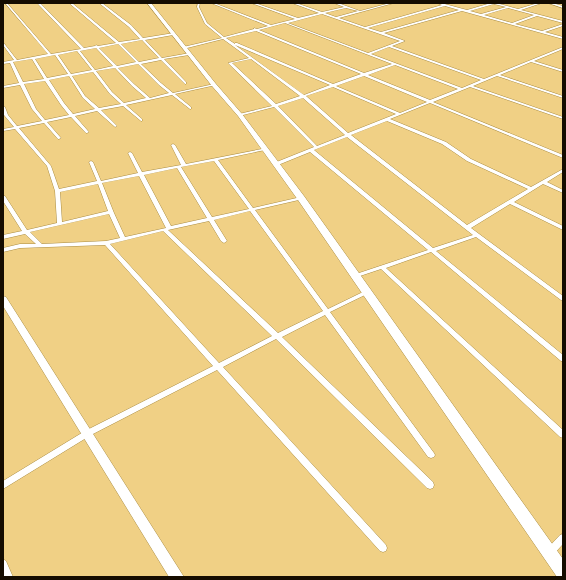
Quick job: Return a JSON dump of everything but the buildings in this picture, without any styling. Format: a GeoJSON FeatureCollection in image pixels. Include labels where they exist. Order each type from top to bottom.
{"type":"FeatureCollection","features":[{"type":"Feature","properties":{"kind":"main road"},"geometry":{"type":"LineString","coordinates":[[149,3],[186,51],[240,115],[301,198],[563,572]]}},
{"type":"Feature","properties":{"kind":"street"},"geometry":{"type":"LineString","coordinates":[[6,3],[50,55]]}},
{"type":"Feature","properties":{"kind":"street"},"geometry":{"type":"LineString","coordinates":[[38,3],[84,49]]}},
{"type":"Feature","properties":{"kind":"street"},"geometry":{"type":"LineString","coordinates":[[70,3],[118,43],[160,84],[190,108]]}},
{"type":"Feature","properties":{"kind":"street"},"geometry":{"type":"LineString","coordinates":[[100,3],[144,39],[185,83]]}},
{"type":"Feature","properties":{"kind":"street"},"geometry":{"type":"LineString","coordinates":[[199,3],[198,7],[206,23],[225,39],[303,96],[348,135],[477,235],[563,299]]}},
{"type":"Feature","properties":{"kind":"street"},"geometry":{"type":"LineString","coordinates":[[212,3],[271,26]]}},
{"type":"Feature","properties":{"kind":"street"},"geometry":{"type":"LineString","coordinates":[[252,3],[297,19]]}},
{"type":"Feature","properties":{"kind":"street"},"geometry":{"type":"LineString","coordinates":[[293,3],[402,41],[367,54]]}},
{"type":"Feature","properties":{"kind":"street"},"geometry":{"type":"LineString","coordinates":[[335,3],[361,11]]}},
{"type":"Feature","properties":{"kind":"street"},"geometry":{"type":"LineString","coordinates":[[374,3],[383,6]]}},
{"type":"Feature","properties":{"kind":"street"},"geometry":{"type":"LineString","coordinates":[[336,18],[393,3]]}},
{"type":"Feature","properties":{"kind":"street"},"geometry":{"type":"LineString","coordinates":[[432,3],[440,6]]}},
{"type":"Feature","properties":{"kind":"street"},"geometry":{"type":"LineString","coordinates":[[438,3],[563,38]]}},
{"type":"Feature","properties":{"kind":"street"},"geometry":{"type":"LineString","coordinates":[[467,11],[493,3],[563,22]]}},
{"type":"Feature","properties":{"kind":"street"},"geometry":{"type":"LineString","coordinates":[[518,10],[541,3]]}},
{"type":"Feature","properties":{"kind":"street"},"geometry":{"type":"LineString","coordinates":[[549,3],[563,6]]}},
{"type":"Feature","properties":{"kind":"street"},"geometry":{"type":"LineString","coordinates":[[365,28],[444,5]]}},
{"type":"Feature","properties":{"kind":"street"},"geometry":{"type":"LineString","coordinates":[[3,87],[161,58],[284,22],[346,7]]}},
{"type":"Feature","properties":{"kind":"street"},"geometry":{"type":"LineString","coordinates":[[482,15],[508,7]]}},
{"type":"Feature","properties":{"kind":"street"},"geometry":{"type":"LineString","coordinates":[[382,33],[461,10]]}},
{"type":"Feature","properties":{"kind":"street"},"geometry":{"type":"LineString","coordinates":[[511,24],[536,15]]}},
{"type":"Feature","properties":{"kind":"street"},"geometry":{"type":"LineString","coordinates":[[284,22],[462,89]]}},
{"type":"Feature","properties":{"kind":"street"},"geometry":{"type":"LineString","coordinates":[[542,32],[563,25]]}},
{"type":"Feature","properties":{"kind":"street"},"geometry":{"type":"LineString","coordinates":[[255,30],[366,74],[563,157]]}},
{"type":"Feature","properties":{"kind":"street"},"geometry":{"type":"LineString","coordinates":[[3,63],[173,34]]}},
{"type":"Feature","properties":{"kind":"street"},"geometry":{"type":"LineString","coordinates":[[225,39],[400,114]]}},
{"type":"Feature","properties":{"kind":"street"},"geometry":{"type":"LineString","coordinates":[[3,43],[16,61]]}},
{"type":"Feature","properties":{"kind":"street"},"geometry":{"type":"LineString","coordinates":[[96,46],[133,85],[150,99]]}},
{"type":"Feature","properties":{"kind":"street"},"geometry":{"type":"LineString","coordinates":[[390,46],[485,80]]}},
{"type":"Feature","properties":{"kind":"street"},"geometry":{"type":"LineString","coordinates":[[276,164],[563,48]]}},
{"type":"Feature","properties":{"kind":"street"},"geometry":{"type":"LineString","coordinates":[[78,50],[95,70],[111,93],[141,120]]}},
{"type":"Feature","properties":{"kind":"street"},"geometry":{"type":"LineString","coordinates":[[556,51],[563,53]]}},
{"type":"Feature","properties":{"kind":"street"},"geometry":{"type":"LineString","coordinates":[[56,54],[84,97],[115,126]]}},
{"type":"Feature","properties":{"kind":"street"},"geometry":{"type":"LineString","coordinates":[[33,58],[71,116],[87,132]]}},
{"type":"Feature","properties":{"kind":"street"},"geometry":{"type":"LineString","coordinates":[[252,58],[230,63],[275,106],[314,149],[563,359]]}},
{"type":"Feature","properties":{"kind":"street"},"geometry":{"type":"LineString","coordinates":[[531,61],[563,71]]}},
{"type":"Feature","properties":{"kind":"street"},"geometry":{"type":"LineString","coordinates":[[11,62],[34,109],[59,138]]}},
{"type":"Feature","properties":{"kind":"street"},"geometry":{"type":"LineString","coordinates":[[240,115],[275,106],[394,64]]}},
{"type":"Feature","properties":{"kind":"street"},"geometry":{"type":"LineString","coordinates":[[497,75],[563,97]]}},
{"type":"Feature","properties":{"kind":"street"},"geometry":{"type":"LineString","coordinates":[[3,130],[214,85]]}},
{"type":"Feature","properties":{"kind":"street"},"geometry":{"type":"LineString","coordinates":[[472,86],[563,118]]}},
{"type":"Feature","properties":{"kind":"street"},"geometry":{"type":"LineString","coordinates":[[3,107],[6,115],[18,127],[49,166],[56,191],[60,223]]}},
{"type":"Feature","properties":{"kind":"street"},"geometry":{"type":"LineString","coordinates":[[386,119],[444,143],[469,160],[531,190]]}},
{"type":"Feature","properties":{"kind":"street"},"geometry":{"type":"LineString","coordinates":[[173,145],[181,166],[210,219],[224,241]]}},
{"type":"Feature","properties":{"kind":"street"},"geometry":{"type":"LineString","coordinates":[[56,191],[265,149]]}},
{"type":"Feature","properties":{"kind":"street"},"geometry":{"type":"LineString","coordinates":[[130,153],[166,229],[430,485]]}},
{"type":"Feature","properties":{"kind":"street"},"geometry":{"type":"LineString","coordinates":[[215,159],[431,456]]}},
{"type":"Feature","properties":{"kind":"street"},"geometry":{"type":"LineString","coordinates":[[91,162],[100,182],[110,212],[115,219],[123,239]]}},
{"type":"Feature","properties":{"kind":"street"},"geometry":{"type":"LineString","coordinates":[[468,227],[563,170]]}},
{"type":"Feature","properties":{"kind":"street"},"geometry":{"type":"LineString","coordinates":[[543,182],[563,192]]}},
{"type":"Feature","properties":{"kind":"street"},"geometry":{"type":"LineString","coordinates":[[3,197],[25,230],[41,246]]}},
{"type":"Feature","properties":{"kind":"street"},"geometry":{"type":"LineString","coordinates":[[3,250],[20,246],[106,243],[301,198]]}},
{"type":"Feature","properties":{"kind":"street"},"geometry":{"type":"LineString","coordinates":[[510,202],[563,228]]}},
{"type":"Feature","properties":{"kind":"street"},"geometry":{"type":"LineString","coordinates":[[3,237],[25,230],[110,212]]}},
{"type":"Feature","properties":{"kind":"street"},"geometry":{"type":"LineString","coordinates":[[356,276],[477,235]]}},
{"type":"Feature","properties":{"kind":"street"},"geometry":{"type":"LineString","coordinates":[[106,243],[383,548]]}},
{"type":"Feature","properties":{"kind":"street"},"geometry":{"type":"LineString","coordinates":[[382,267],[563,435]]}},
{"type":"Feature","properties":{"kind":"street"},"geometry":{"type":"LineString","coordinates":[[3,485],[88,433],[366,292]]}},
{"type":"Feature","properties":{"kind":"street"},"geometry":{"type":"LineString","coordinates":[[3,299],[88,433],[176,577]]}},
{"type":"Feature","properties":{"kind":"street"},"geometry":{"type":"LineString","coordinates":[[549,553],[563,538]]}},
{"type":"Feature","properties":{"kind":"street"},"geometry":{"type":"LineString","coordinates":[[3,564],[8,577]]}}]}
